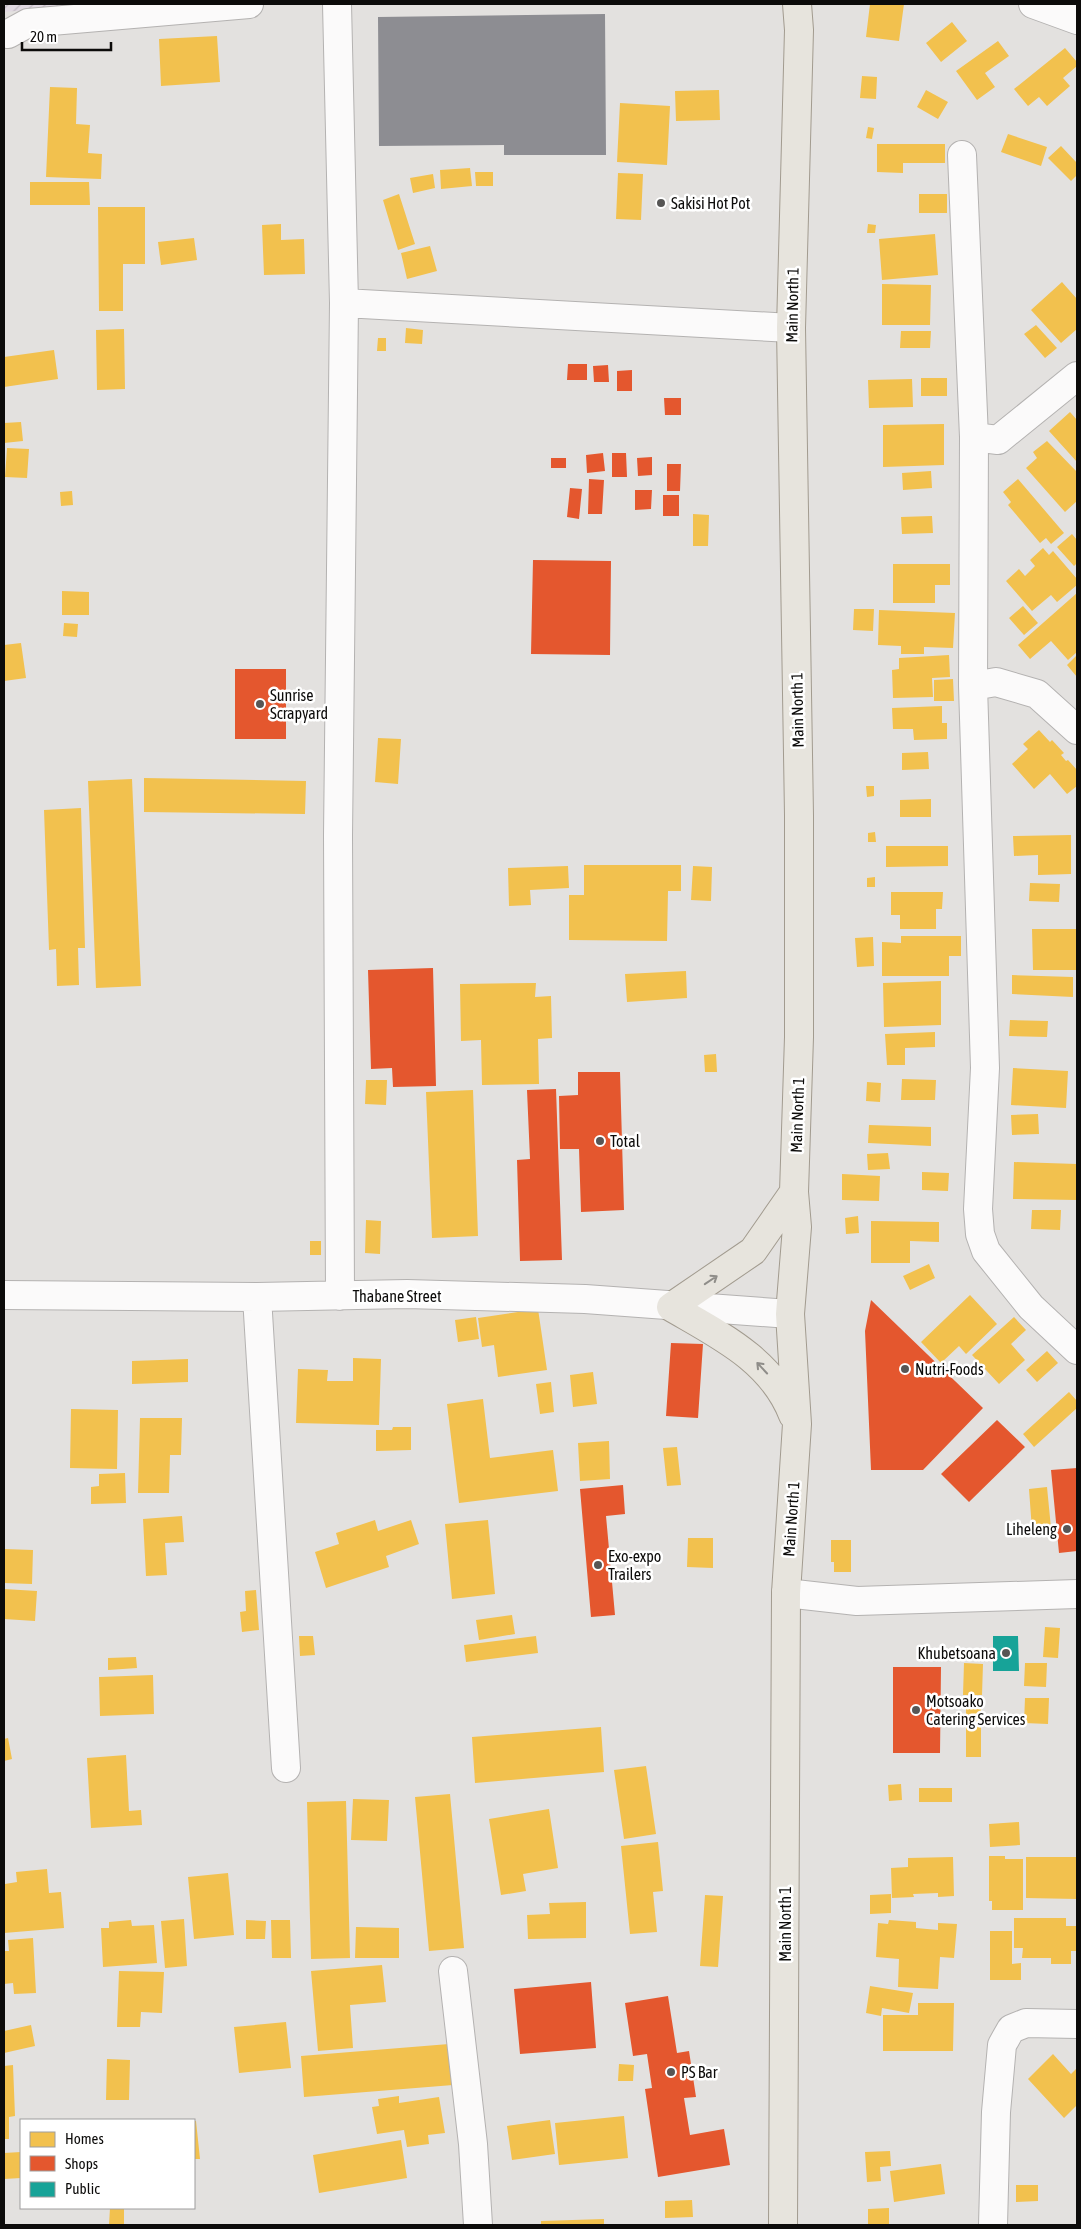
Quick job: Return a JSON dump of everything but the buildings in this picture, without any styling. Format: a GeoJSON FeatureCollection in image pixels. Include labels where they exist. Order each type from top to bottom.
{"type":"FeatureCollection","features":[{"type":"Feature","properties":{"kind":"main road","name":"Main North 1"},"geometry":{"type":"LineString","coordinates":[[783,2225],[786,1592],[797,1424],[790,1314],[797,1227],[794,1192],[799,1037],[799,815],[791,328],[797,4]]}},
{"type":"Feature","properties":{"kind":"main road"},"geometry":{"type":"LineString","coordinates":[[794,1192],[753,1251],[671,1307],[745,1351],[765,1370],[788,1401],[797,1424]]}},
{"type":"Feature","properties":{"kind":"street"},"geometry":{"type":"LineString","coordinates":[[8,34],[28,23],[249,4]]}},
{"type":"Feature","properties":{"kind":"street"},"geometry":{"type":"LineString","coordinates":[[337,4],[344,303],[338,836],[340,1296]]}},
{"type":"Feature","properties":{"kind":"street"},"geometry":{"type":"LineString","coordinates":[[1033,4],[1077,20]]}},
{"type":"Feature","properties":{"kind":"street"},"geometry":{"type":"LineString","coordinates":[[962,156],[974,437],[973,686],[985,1068],[980,1164],[980,1234],[986,1251],[1030,1307],[1077,1350]]}},
{"type":"Feature","properties":{"kind":"street"},"geometry":{"type":"LineString","coordinates":[[344,303],[791,328]]}},
{"type":"Feature","properties":{"kind":"street"},"geometry":{"type":"LineString","coordinates":[[974,437],[998,440],[1077,376]]}},
{"type":"Feature","properties":{"kind":"street"},"geometry":{"type":"LineString","coordinates":[[973,686],[996,682],[1037,694],[1077,730]]}},
{"type":"Feature","properties":{"kind":"street","name":"Thabane Street"},"geometry":{"type":"LineString","coordinates":[[4,1295],[257,1297],[406,1294],[556,1298],[790,1314]]}},
{"type":"Feature","properties":{"kind":"street"},"geometry":{"type":"LineString","coordinates":[[257,1297],[286,1768]]}},
{"type":"Feature","properties":{"kind":"street"},"geometry":{"type":"LineString","coordinates":[[786,1592],[857,1601],[1077,1594]]}},
{"type":"Feature","properties":{"kind":"street"},"geometry":{"type":"LineString","coordinates":[[453,1971],[473,2144],[478,2225]]}},
{"type":"Feature","properties":{"kind":"street"},"geometry":{"type":"LineString","coordinates":[[993,2225],[996,2112],[1002,2044],[1011,2029],[1026,2023],[1077,2024]]}},
{"type":"Feature","properties":{"kind":"shaded area"},"geometry":{"type":"Polygon","coordinates":[[[4,4],[98,4],[4,12],[4,4]]]}},
{"type":"Feature","properties":{"kind":"place","name":"Sakisi Hot Pot"},"geometry":{"type":"Point","coordinates":[661,203]}},
{"type":"Feature","properties":{"kind":"place","name":"Sunrise Scrapyard"},"geometry":{"type":"Point","coordinates":[260,704]}},
{"type":"Feature","properties":{"kind":"place","name":"Total"},"geometry":{"type":"Point","coordinates":[600,1141]}},
{"type":"Feature","properties":{"kind":"place","name":"Nutri-Foods"},"geometry":{"type":"Point","coordinates":[905,1369]}},
{"type":"Feature","properties":{"kind":"place","name":"Liheleng"},"geometry":{"type":"Point","coordinates":[1067,1529]}},
{"type":"Feature","properties":{"kind":"place","name":"Exo-expo Trailers"},"geometry":{"type":"Point","coordinates":[598,1565]}},
{"type":"Feature","properties":{"kind":"place","name":"Khubetsoana"},"geometry":{"type":"Point","coordinates":[1006,1653]}},
{"type":"Feature","properties":{"kind":"place","name":"Motsoako Catering Services"},"geometry":{"type":"Point","coordinates":[916,1710]}},
{"type":"Feature","properties":{"kind":"place","name":"PS Bar"},"geometry":{"type":"Point","coordinates":[671,2072]}}]}
